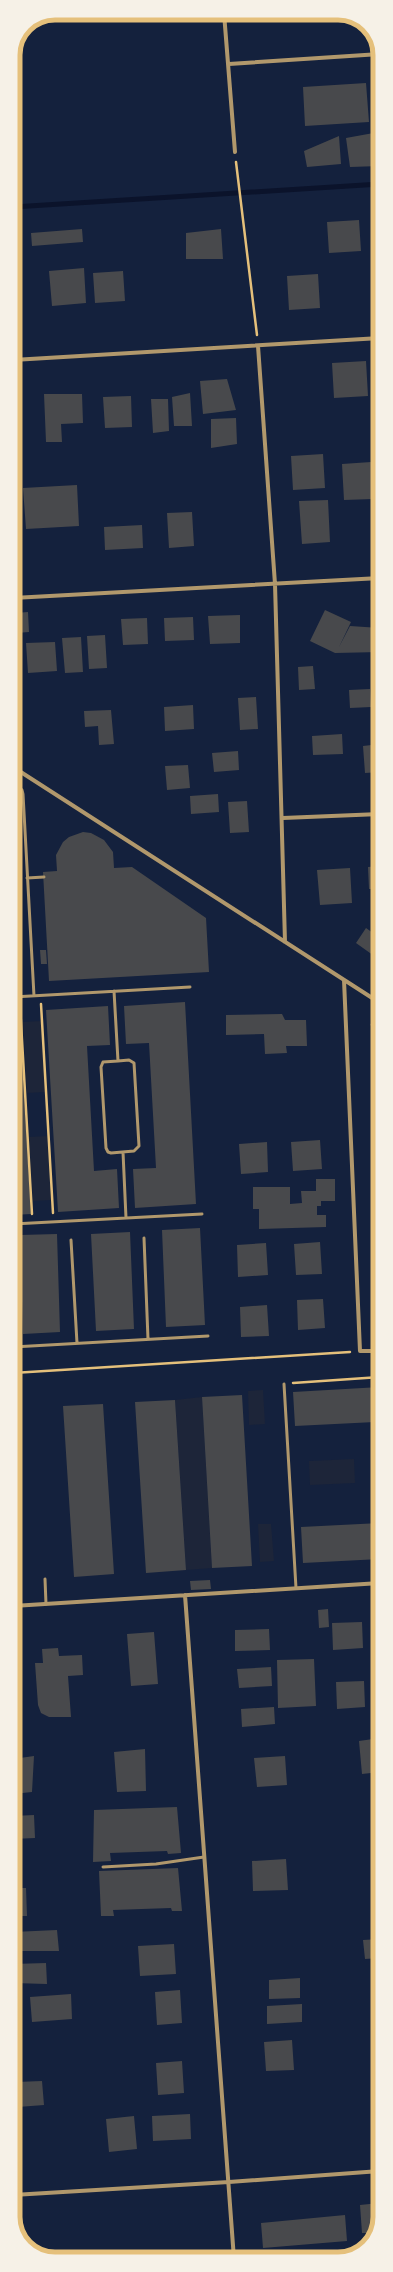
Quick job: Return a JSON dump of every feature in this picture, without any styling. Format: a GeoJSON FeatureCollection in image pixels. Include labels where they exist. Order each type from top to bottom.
{"type":"FeatureCollection","features":[{"type":"Feature","properties":{"kind":"street"},"geometry":{"type":"LineString","coordinates":[[225,20],[235,152]]}},
{"type":"Feature","properties":{"kind":"street"},"geometry":{"type":"LineString","coordinates":[[229,64],[373,54]]}},
{"type":"Feature","properties":{"kind":"street"},"geometry":{"type":"LineString","coordinates":[[20,360],[373,338]]}},
{"type":"Feature","properties":{"kind":"street"},"geometry":{"type":"LineString","coordinates":[[258,346],[275,584],[283,818],[285,942]]}},
{"type":"Feature","properties":{"kind":"street"},"geometry":{"type":"LineString","coordinates":[[20,598],[373,578]]}},
{"type":"Feature","properties":{"kind":"street"},"geometry":{"type":"LineString","coordinates":[[20,772],[373,999]]}},
{"type":"Feature","properties":{"kind":"street"},"geometry":{"type":"LineString","coordinates":[[283,818],[373,814]]}},
{"type":"Feature","properties":{"kind":"street"},"geometry":{"type":"LineString","coordinates":[[344,980],[360,1351],[373,1351]]}},
{"type":"Feature","properties":{"kind":"street"},"geometry":{"type":"LineString","coordinates":[[20,1606],[373,1583]]}},
{"type":"Feature","properties":{"kind":"street"},"geometry":{"type":"LineString","coordinates":[[185,1595],[234,2252]]}},
{"type":"Feature","properties":{"kind":"street"},"geometry":{"type":"LineString","coordinates":[[20,2195],[373,2172]]}},
{"type":"Feature","properties":{"kind":"lane"},"geometry":{"type":"LineString","coordinates":[[20,788],[23,794],[34,996]]}},
{"type":"Feature","properties":{"kind":"lane"},"geometry":{"type":"LineString","coordinates":[[28,878],[44,877]]}},
{"type":"Feature","properties":{"kind":"lane"},"geometry":{"type":"LineString","coordinates":[[20,997],[190,987]]}},
{"type":"Feature","properties":{"kind":"lane"},"geometry":{"type":"LineString","coordinates":[[114,992],[118,1061]]}},
{"type":"Feature","properties":{"kind":"lane"},"geometry":{"type":"LineString","coordinates":[[130,1060],[134,1063],[139,1146],[134,1151],[111,1153],[106,1151],[102,1074],[103,1062],[118,1061],[130,1060]]}},
{"type":"Feature","properties":{"kind":"lane"},"geometry":{"type":"LineString","coordinates":[[123,1152],[126,1218]]}},
{"type":"Feature","properties":{"kind":"lane"},"geometry":{"type":"LineString","coordinates":[[20,1224],[202,1214]]}},
{"type":"Feature","properties":{"kind":"lane"},"geometry":{"type":"LineString","coordinates":[[144,1238],[148,1339]]}},
{"type":"Feature","properties":{"kind":"lane"},"geometry":{"type":"LineString","coordinates":[[71,1240],[77,1343]]}},
{"type":"Feature","properties":{"kind":"lane"},"geometry":{"type":"LineString","coordinates":[[20,1346],[208,1336]]}},
{"type":"Feature","properties":{"kind":"lane"},"geometry":{"type":"LineString","coordinates":[[284,1384],[296,1588]]}},
{"type":"Feature","properties":{"kind":"lane"},"geometry":{"type":"LineString","coordinates":[[45,1579],[46,1604]]}},
{"type":"Feature","properties":{"kind":"lane"},"geometry":{"type":"LineString","coordinates":[[103,1866],[156,1864],[204,1857]]}},
{"type":"Feature","properties":{"kind":"path"},"geometry":{"type":"LineString","coordinates":[[235,152],[258,346]]}},
{"type":"Feature","properties":{"kind":"path"},"geometry":{"type":"LineString","coordinates":[[41,996],[54,1222]]}},
{"type":"Feature","properties":{"kind":"path"},"geometry":{"type":"LineString","coordinates":[[20,997],[33,1223]]}},
{"type":"Feature","properties":{"kind":"path"},"geometry":{"type":"LineString","coordinates":[[20,1373],[360,1351]]}},
{"type":"Feature","properties":{"kind":"path"},"geometry":{"type":"LineString","coordinates":[[284,1384],[373,1378]]}},
{"type":"Feature","properties":{"kind":"shaded area"},"geometry":{"type":"Polygon","coordinates":[[[41,1021],[45,1092],[27,1093],[23,1022],[41,1021]]]}},
{"type":"Feature","properties":{"kind":"shaded area"},"geometry":{"type":"Polygon","coordinates":[[[47,1136],[51,1200],[33,1201],[29,1137],[47,1136]]]}},
{"type":"Feature","properties":{"kind":"shaded area"},"geometry":{"type":"Polygon","coordinates":[[[263,1390],[265,1424],[249,1425],[248,1391],[263,1390]]]}},
{"type":"Feature","properties":{"kind":"shaded area"},"geometry":{"type":"Polygon","coordinates":[[[202,1397],[212,1568],[186,1570],[175,1400],[202,1397]]]}},
{"type":"Feature","properties":{"kind":"shaded area"},"geometry":{"type":"Polygon","coordinates":[[[354,1459],[355,1483],[310,1485],[309,1461],[354,1459]]]}},
{"type":"Feature","properties":{"kind":"shaded area"},"geometry":{"type":"Polygon","coordinates":[[[258,1524],[271,1524],[274,1561],[260,1562],[258,1524]]]}},
{"type":"Feature","properties":{"kind":"building"},"geometry":{"type":"Polygon","coordinates":[[[366,83],[369,122],[305,126],[303,87],[366,83]]]}},
{"type":"Feature","properties":{"kind":"building"},"geometry":{"type":"Polygon","coordinates":[[[373,133],[373,166],[350,167],[346,138],[373,133]]]}},
{"type":"Feature","properties":{"kind":"building"},"geometry":{"type":"Polygon","coordinates":[[[339,136],[341,164],[307,167],[304,151],[339,136]]]}},
{"type":"Feature","properties":{"kind":"building"},"geometry":{"type":"Polygon","coordinates":[[[359,220],[361,251],[329,253],[327,222],[359,220]]]}},
{"type":"Feature","properties":{"kind":"building"},"geometry":{"type":"Polygon","coordinates":[[[82,229],[83,242],[32,246],[31,233],[82,229]]]}},
{"type":"Feature","properties":{"kind":"building"},"geometry":{"type":"Polygon","coordinates":[[[221,229],[223,259],[186,259],[186,233],[221,229]]]}},
{"type":"Feature","properties":{"kind":"building"},"geometry":{"type":"Polygon","coordinates":[[[84,268],[86,303],[52,306],[49,271],[84,268]]]}},
{"type":"Feature","properties":{"kind":"building"},"geometry":{"type":"Polygon","coordinates":[[[123,271],[125,301],[95,303],[93,273],[123,271]]]}},
{"type":"Feature","properties":{"kind":"building"},"geometry":{"type":"Polygon","coordinates":[[[318,274],[320,308],[289,310],[287,276],[318,274]]]}},
{"type":"Feature","properties":{"kind":"building"},"geometry":{"type":"Polygon","coordinates":[[[366,361],[368,396],[334,398],[332,363],[366,361]]]}},
{"type":"Feature","properties":{"kind":"building"},"geometry":{"type":"Polygon","coordinates":[[[227,379],[236,410],[203,414],[200,381],[227,379]]]}},
{"type":"Feature","properties":{"kind":"building"},"geometry":{"type":"Polygon","coordinates":[[[190,393],[192,426],[174,426],[172,397],[190,393]]]}},
{"type":"Feature","properties":{"kind":"building"},"geometry":{"type":"Polygon","coordinates":[[[44,394],[82,394],[83,423],[61,424],[62,442],[46,442],[44,394]]]}},
{"type":"Feature","properties":{"kind":"building"},"geometry":{"type":"Polygon","coordinates":[[[131,396],[132,427],[105,428],[103,397],[131,396]]]}},
{"type":"Feature","properties":{"kind":"building"},"geometry":{"type":"Polygon","coordinates":[[[151,399],[168,399],[169,431],[153,433],[151,399]]]}},
{"type":"Feature","properties":{"kind":"building"},"geometry":{"type":"Polygon","coordinates":[[[236,418],[237,444],[211,448],[211,419],[236,418]]]}},
{"type":"Feature","properties":{"kind":"building"},"geometry":{"type":"Polygon","coordinates":[[[323,454],[325,488],[293,490],[291,456],[323,454]]]}},
{"type":"Feature","properties":{"kind":"building"},"geometry":{"type":"Polygon","coordinates":[[[371,462],[373,499],[344,500],[342,464],[371,462]]]}},
{"type":"Feature","properties":{"kind":"building"},"geometry":{"type":"Polygon","coordinates":[[[77,485],[79,526],[26,529],[23,488],[77,485]]]}},
{"type":"Feature","properties":{"kind":"building"},"geometry":{"type":"Polygon","coordinates":[[[328,500],[330,542],[302,544],[299,501],[328,500]]]}},
{"type":"Feature","properties":{"kind":"building"},"geometry":{"type":"Polygon","coordinates":[[[192,512],[194,546],[169,548],[167,513],[192,512]]]}},
{"type":"Feature","properties":{"kind":"building"},"geometry":{"type":"Polygon","coordinates":[[[142,525],[143,548],[105,550],[104,527],[142,525]]]}},
{"type":"Feature","properties":{"kind":"building"},"geometry":{"type":"Polygon","coordinates":[[[325,610],[351,622],[339,647],[350,626],[373,628],[373,652],[335,653],[310,641],[325,610]]]}},
{"type":"Feature","properties":{"kind":"building"},"geometry":{"type":"Polygon","coordinates":[[[28,612],[29,632],[20,633],[20,613],[28,612]]]}},
{"type":"Feature","properties":{"kind":"building"},"geometry":{"type":"Polygon","coordinates":[[[240,615],[240,643],[210,644],[208,616],[240,615]]]}},
{"type":"Feature","properties":{"kind":"building"},"geometry":{"type":"Polygon","coordinates":[[[193,617],[194,640],[165,641],[164,618],[193,617]]]}},
{"type":"Feature","properties":{"kind":"building"},"geometry":{"type":"Polygon","coordinates":[[[147,618],[148,644],[123,645],[121,619],[147,618]]]}},
{"type":"Feature","properties":{"kind":"building"},"geometry":{"type":"Polygon","coordinates":[[[105,635],[107,668],[89,669],[87,636],[105,635]]]}},
{"type":"Feature","properties":{"kind":"building"},"geometry":{"type":"Polygon","coordinates":[[[81,637],[83,672],[65,673],[62,638],[81,637]]]}},
{"type":"Feature","properties":{"kind":"building"},"geometry":{"type":"Polygon","coordinates":[[[55,642],[57,671],[28,673],[26,643],[55,642]]]}},
{"type":"Feature","properties":{"kind":"building"},"geometry":{"type":"Polygon","coordinates":[[[313,666],[315,689],[299,690],[298,667],[313,666]]]}},
{"type":"Feature","properties":{"kind":"building"},"geometry":{"type":"Polygon","coordinates":[[[370,689],[371,707],[350,708],[349,690],[370,689]]]}},
{"type":"Feature","properties":{"kind":"building"},"geometry":{"type":"Polygon","coordinates":[[[256,697],[258,729],[240,730],[238,698],[256,697]]]}},
{"type":"Feature","properties":{"kind":"building"},"geometry":{"type":"Polygon","coordinates":[[[193,705],[194,729],[165,731],[164,707],[193,705]]]}},
{"type":"Feature","properties":{"kind":"building"},"geometry":{"type":"Polygon","coordinates":[[[111,710],[114,744],[99,745],[98,726],[85,727],[84,711],[111,710]]]}},
{"type":"Feature","properties":{"kind":"building"},"geometry":{"type":"Polygon","coordinates":[[[342,734],[343,754],[313,755],[312,736],[342,734]]]}},
{"type":"Feature","properties":{"kind":"building"},"geometry":{"type":"Polygon","coordinates":[[[373,745],[373,772],[365,773],[363,746],[373,745]]]}},
{"type":"Feature","properties":{"kind":"building"},"geometry":{"type":"Polygon","coordinates":[[[238,751],[239,770],[214,772],[212,753],[238,751]]]}},
{"type":"Feature","properties":{"kind":"building"},"geometry":{"type":"Polygon","coordinates":[[[188,765],[190,788],[167,790],[165,766],[188,765]]]}},
{"type":"Feature","properties":{"kind":"building"},"geometry":{"type":"Polygon","coordinates":[[[218,794],[219,812],[191,814],[190,796],[218,794]]]}},
{"type":"Feature","properties":{"kind":"building"},"geometry":{"type":"Polygon","coordinates":[[[247,801],[249,832],[230,833],[228,802],[247,801]]]}},
{"type":"Feature","properties":{"kind":"building"},"geometry":{"type":"Polygon","coordinates":[[[83,832],[91,833],[104,840],[113,852],[114,868],[132,867],[206,918],[209,972],[49,981],[43,872],[57,871],[56,855],[63,842],[69,837],[83,832]]]}},
{"type":"Feature","properties":{"kind":"building"},"geometry":{"type":"Polygon","coordinates":[[[368,867],[373,867],[373,889],[369,889],[368,867]]]}},
{"type":"Feature","properties":{"kind":"building"},"geometry":{"type":"Polygon","coordinates":[[[350,868],[352,903],[320,905],[317,870],[350,868]]]}},
{"type":"Feature","properties":{"kind":"building"},"geometry":{"type":"Polygon","coordinates":[[[366,928],[373,933],[373,955],[356,943],[366,928]]]}},
{"type":"Feature","properties":{"kind":"building"},"geometry":{"type":"Polygon","coordinates":[[[40,950],[46,950],[47,964],[41,964],[40,950]]]}},
{"type":"Feature","properties":{"kind":"building"},"geometry":{"type":"Polygon","coordinates":[[[185,1002],[196,1204],[135,1208],[133,1169],[156,1168],[149,1043],[126,1044],[124,1006],[185,1002]]]}},
{"type":"Feature","properties":{"kind":"building"},"geometry":{"type":"Polygon","coordinates":[[[108,1006],[110,1045],[87,1046],[94,1171],[117,1169],[119,1208],[58,1212],[46,1010],[108,1006]]]}},
{"type":"Feature","properties":{"kind":"building"},"geometry":{"type":"Polygon","coordinates":[[[282,1014],[285,1020],[306,1020],[307,1046],[286,1046],[287,1053],[265,1054],[264,1034],[226,1035],[226,1015],[282,1014]]]}},
{"type":"Feature","properties":{"kind":"building"},"geometry":{"type":"Polygon","coordinates":[[[373,1020],[373,1027],[370,1025],[373,1020]]]}},
{"type":"Feature","properties":{"kind":"building"},"geometry":{"type":"Polygon","coordinates":[[[20,1029],[31,1214],[20,1215],[20,1029]]]}},
{"type":"Feature","properties":{"kind":"building"},"geometry":{"type":"Polygon","coordinates":[[[320,1140],[322,1169],[293,1171],[291,1142],[320,1140]]]}},
{"type":"Feature","properties":{"kind":"building"},"geometry":{"type":"Polygon","coordinates":[[[267,1142],[268,1172],[241,1174],[239,1144],[267,1142]]]}},
{"type":"Feature","properties":{"kind":"building"},"geometry":{"type":"Polygon","coordinates":[[[316,1179],[335,1179],[335,1201],[321,1201],[321,1206],[317,1206],[317,1215],[326,1215],[326,1227],[259,1229],[259,1209],[253,1209],[253,1187],[290,1187],[290,1204],[302,1203],[301,1191],[316,1191],[316,1179]]]}},
{"type":"Feature","properties":{"kind":"building"},"geometry":{"type":"Polygon","coordinates":[[[200,1228],[205,1325],[166,1327],[162,1230],[200,1228]]]}},
{"type":"Feature","properties":{"kind":"building"},"geometry":{"type":"Polygon","coordinates":[[[130,1232],[134,1329],[96,1331],[91,1234],[130,1232]]]}},
{"type":"Feature","properties":{"kind":"building"},"geometry":{"type":"Polygon","coordinates":[[[57,1234],[60,1332],[23,1334],[20,1235],[57,1234]]]}},
{"type":"Feature","properties":{"kind":"building"},"geometry":{"type":"Polygon","coordinates":[[[320,1242],[322,1274],[296,1275],[294,1244],[320,1242]]]}},
{"type":"Feature","properties":{"kind":"building"},"geometry":{"type":"Polygon","coordinates":[[[266,1243],[268,1275],[238,1277],[237,1245],[266,1243]]]}},
{"type":"Feature","properties":{"kind":"building"},"geometry":{"type":"Polygon","coordinates":[[[323,1299],[325,1328],[298,1330],[297,1300],[323,1299]]]}},
{"type":"Feature","properties":{"kind":"building"},"geometry":{"type":"Polygon","coordinates":[[[267,1305],[269,1336],[241,1337],[240,1307],[267,1305]]]}},
{"type":"Feature","properties":{"kind":"building"},"geometry":{"type":"Polygon","coordinates":[[[373,1387],[373,1422],[295,1426],[293,1392],[373,1387]]]}},
{"type":"Feature","properties":{"kind":"building"},"geometry":{"type":"Polygon","coordinates":[[[242,1395],[252,1566],[212,1568],[202,1397],[242,1395]]]}},
{"type":"Feature","properties":{"kind":"building"},"geometry":{"type":"Polygon","coordinates":[[[175,1400],[186,1570],[146,1573],[135,1402],[175,1400]]]}},
{"type":"Feature","properties":{"kind":"building"},"geometry":{"type":"Polygon","coordinates":[[[103,1404],[114,1574],[74,1577],[63,1406],[103,1404]]]}},
{"type":"Feature","properties":{"kind":"building"},"geometry":{"type":"Polygon","coordinates":[[[373,1523],[373,1559],[303,1563],[301,1527],[373,1523]]]}},
{"type":"Feature","properties":{"kind":"building"},"geometry":{"type":"Polygon","coordinates":[[[210,1580],[211,1589],[191,1590],[190,1581],[210,1580]]]}},
{"type":"Feature","properties":{"kind":"building"},"geometry":{"type":"Polygon","coordinates":[[[328,1609],[329,1627],[319,1628],[318,1610],[328,1609]]]}},
{"type":"Feature","properties":{"kind":"building"},"geometry":{"type":"Polygon","coordinates":[[[362,1622],[363,1648],[333,1650],[332,1623],[362,1622]]]}},
{"type":"Feature","properties":{"kind":"building"},"geometry":{"type":"Polygon","coordinates":[[[269,1629],[270,1650],[235,1651],[235,1630],[269,1629]]]}},
{"type":"Feature","properties":{"kind":"building"},"geometry":{"type":"Polygon","coordinates":[[[154,1632],[158,1684],[131,1686],[127,1634],[154,1632]]]}},
{"type":"Feature","properties":{"kind":"building"},"geometry":{"type":"Polygon","coordinates":[[[58,1648],[59,1656],[82,1655],[83,1675],[68,1676],[71,1717],[49,1717],[41,1713],[38,1705],[35,1663],[43,1663],[42,1649],[58,1648]]]}},
{"type":"Feature","properties":{"kind":"building"},"geometry":{"type":"Polygon","coordinates":[[[314,1659],[316,1706],[278,1708],[277,1660],[314,1659]]]}},
{"type":"Feature","properties":{"kind":"building"},"geometry":{"type":"Polygon","coordinates":[[[271,1667],[272,1686],[239,1688],[237,1669],[271,1667]]]}},
{"type":"Feature","properties":{"kind":"building"},"geometry":{"type":"Polygon","coordinates":[[[364,1681],[365,1707],[337,1709],[336,1682],[364,1681]]]}},
{"type":"Feature","properties":{"kind":"building"},"geometry":{"type":"Polygon","coordinates":[[[274,1707],[275,1724],[242,1727],[241,1709],[274,1707]]]}},
{"type":"Feature","properties":{"kind":"building"},"geometry":{"type":"Polygon","coordinates":[[[373,1739],[373,1773],[362,1774],[359,1741],[373,1739]]]}},
{"type":"Feature","properties":{"kind":"building"},"geometry":{"type":"Polygon","coordinates":[[[145,1749],[146,1791],[117,1792],[114,1752],[145,1749]]]}},
{"type":"Feature","properties":{"kind":"building"},"geometry":{"type":"Polygon","coordinates":[[[34,1756],[32,1792],[20,1793],[20,1758],[34,1756]]]}},
{"type":"Feature","properties":{"kind":"building"},"geometry":{"type":"Polygon","coordinates":[[[285,1756],[287,1785],[257,1787],[254,1758],[285,1756]]]}},
{"type":"Feature","properties":{"kind":"building"},"geometry":{"type":"Polygon","coordinates":[[[177,1807],[181,1853],[168,1854],[167,1851],[110,1853],[111,1861],[93,1862],[94,1810],[177,1807]]]}},
{"type":"Feature","properties":{"kind":"building"},"geometry":{"type":"Polygon","coordinates":[[[34,1815],[35,1838],[20,1839],[20,1816],[34,1815]]]}},
{"type":"Feature","properties":{"kind":"building"},"geometry":{"type":"Polygon","coordinates":[[[286,1859],[288,1890],[253,1891],[252,1861],[286,1859]]]}},
{"type":"Feature","properties":{"kind":"building"},"geometry":{"type":"Polygon","coordinates":[[[178,1868],[182,1911],[172,1911],[171,1908],[113,1910],[114,1916],[101,1916],[99,1871],[178,1868]]]}},
{"type":"Feature","properties":{"kind":"building"},"geometry":{"type":"Polygon","coordinates":[[[20,1888],[26,1888],[27,1916],[20,1916],[20,1888]]]}},
{"type":"Feature","properties":{"kind":"building"},"geometry":{"type":"Polygon","coordinates":[[[57,1930],[59,1951],[20,1951],[20,1932],[57,1930]]]}},
{"type":"Feature","properties":{"kind":"building"},"geometry":{"type":"Polygon","coordinates":[[[373,1939],[373,1958],[365,1959],[363,1940],[373,1939]]]}},
{"type":"Feature","properties":{"kind":"building"},"geometry":{"type":"Polygon","coordinates":[[[174,1944],[176,1974],[140,1976],[138,1946],[174,1944]]]}},
{"type":"Feature","properties":{"kind":"building"},"geometry":{"type":"Polygon","coordinates":[[[46,1963],[47,1984],[20,1983],[20,1964],[46,1963]]]}},
{"type":"Feature","properties":{"kind":"building"},"geometry":{"type":"Polygon","coordinates":[[[300,1978],[300,1998],[269,1999],[269,1980],[300,1978]]]}},
{"type":"Feature","properties":{"kind":"building"},"geometry":{"type":"Polygon","coordinates":[[[180,1990],[182,2023],[157,2025],[155,1992],[180,1990]]]}},
{"type":"Feature","properties":{"kind":"building"},"geometry":{"type":"Polygon","coordinates":[[[71,1994],[72,2019],[32,2022],[30,1997],[71,1994]]]}},
{"type":"Feature","properties":{"kind":"building"},"geometry":{"type":"Polygon","coordinates":[[[302,2004],[302,2022],[267,2024],[267,2006],[302,2004]]]}},
{"type":"Feature","properties":{"kind":"building"},"geometry":{"type":"Polygon","coordinates":[[[292,2040],[294,2070],[266,2071],[264,2042],[292,2040]]]}},
{"type":"Feature","properties":{"kind":"building"},"geometry":{"type":"Polygon","coordinates":[[[182,2061],[184,2093],[158,2095],[156,2063],[182,2061]]]}},
{"type":"Feature","properties":{"kind":"building"},"geometry":{"type":"Polygon","coordinates":[[[42,2081],[44,2105],[20,2107],[20,2082],[42,2081]]]}},
{"type":"Feature","properties":{"kind":"building"},"geometry":{"type":"Polygon","coordinates":[[[190,2114],[191,2139],[153,2141],[152,2116],[190,2114]]]}},
{"type":"Feature","properties":{"kind":"building"},"geometry":{"type":"Polygon","coordinates":[[[134,2116],[137,2149],[109,2152],[106,2119],[134,2116]]]}},
{"type":"Feature","properties":{"kind":"building"},"geometry":{"type":"Polygon","coordinates":[[[373,2204],[372,2224],[368,2233],[362,2233],[360,2205],[373,2204]]]}},
{"type":"Feature","properties":{"kind":"building"},"geometry":{"type":"Polygon","coordinates":[[[345,2215],[347,2241],[263,2248],[261,2223],[345,2215]]]}},
{"type":"Feature","properties":{"kind":"waterway"},"geometry":{"type":"LineString","coordinates":[[20,207],[373,184]]}}]}
